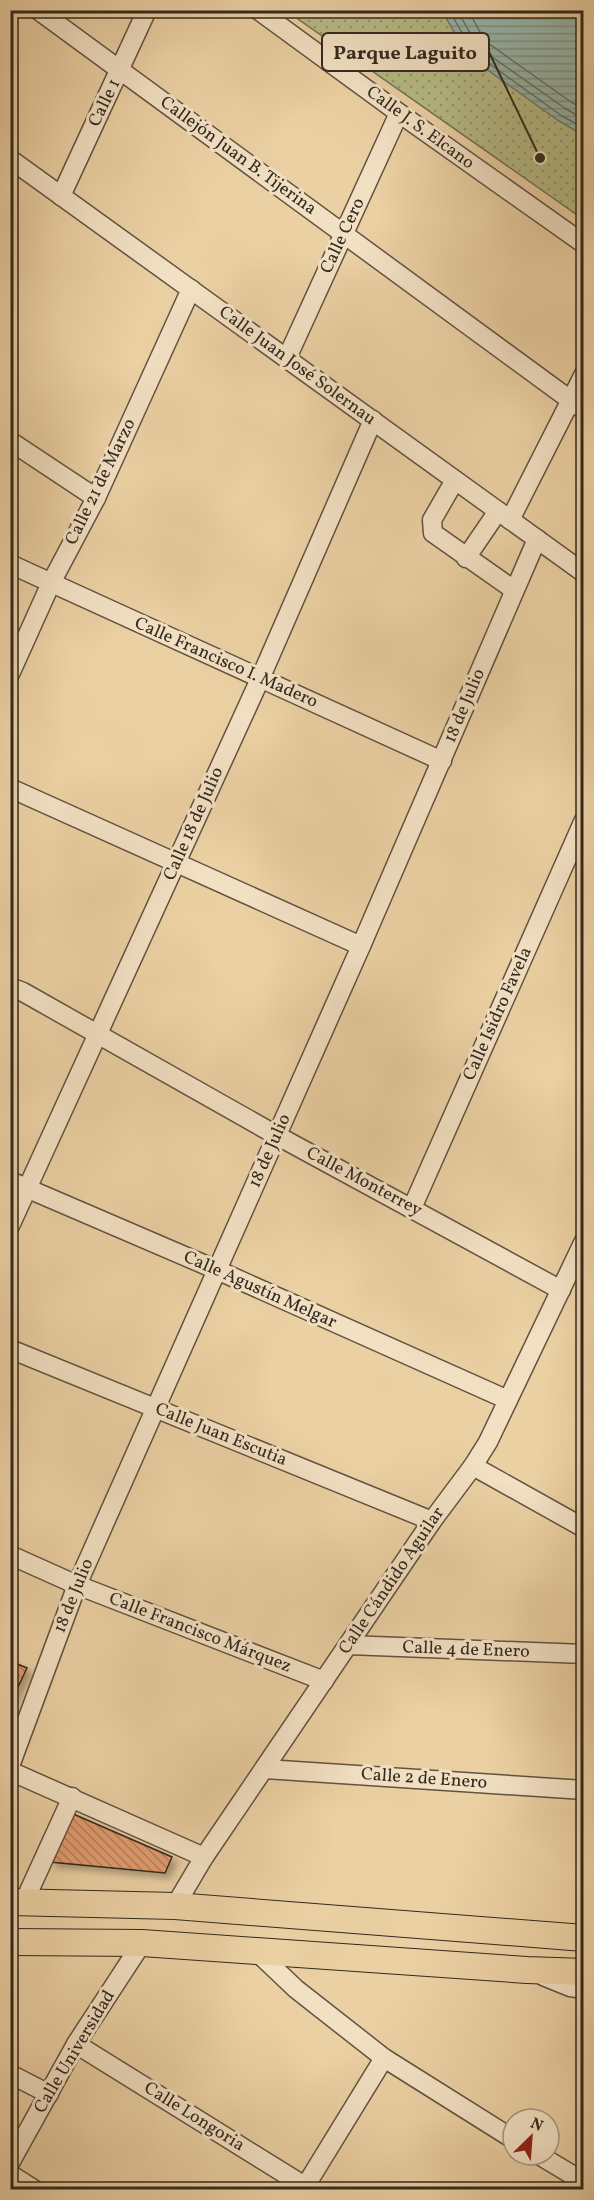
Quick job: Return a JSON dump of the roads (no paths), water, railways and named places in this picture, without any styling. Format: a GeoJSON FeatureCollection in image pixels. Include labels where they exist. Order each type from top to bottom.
{"type":"FeatureCollection","features":[{"type":"Feature","properties":{"kind":"highway"},"geometry":{"type":"LineString","coordinates":[[17,1902],[175,1906],[584,1938]]}},
{"type":"Feature","properties":{"kind":"highway"},"geometry":{"type":"LineString","coordinates":[[10,1942],[142,1943],[527,1970],[580,1985]]}},
{"type":"Feature","properties":{"kind":"street","name":"Callejón Juan B. Tijerina"},"geometry":{"type":"LineString","coordinates":[[38,10],[577,405]]}},
{"type":"Feature","properties":{"kind":"street","name":"Calle 1"},"geometry":{"type":"LineString","coordinates":[[60,195],[121,70],[147,10]]}},
{"type":"Feature","properties":{"kind":"street","name":"Calle J. S. Elcano"},"geometry":{"type":"LineString","coordinates":[[258,10],[584,244]]}},
{"type":"Feature","properties":{"kind":"street","name":"Calle Cero"},"geometry":{"type":"LineString","coordinates":[[287,358],[399,113]]}},
{"type":"Feature","properties":{"kind":"street","name":"Calle Juan José Solernau"},"geometry":{"type":"LineString","coordinates":[[10,159],[584,573]]}},
{"type":"Feature","properties":{"kind":"street","name":"Calle 21 de Marzo"},"geometry":{"type":"LineString","coordinates":[[10,674],[51,583],[96,498],[191,290]]}},
{"type":"Feature","properties":{"kind":"street"},"geometry":{"type":"LineString","coordinates":[[466,558],[504,515],[577,405],[584,374]]}},
{"type":"Feature","properties":{"kind":"street","name":"Calle 18 de Julio"},"geometry":{"type":"LineString","coordinates":[[10,1226],[19,1185],[98,1036],[260,679],[373,420]]}},
{"type":"Feature","properties":{"kind":"street"},"geometry":{"type":"LineString","coordinates":[[10,441],[96,498]]}},
{"type":"Feature","properties":{"kind":"street"},"geometry":{"type":"LineString","coordinates":[[455,480],[432,520],[434,533],[514,590]]}},
{"type":"Feature","properties":{"kind":"street","name":"18 de Julio"},"geometry":{"type":"LineString","coordinates":[[10,1766],[77,1585],[361,946],[537,539]]}},
{"type":"Feature","properties":{"kind":"street","name":"Calle Francisco I. Madero"},"geometry":{"type":"LineString","coordinates":[[10,564],[442,760]]}},
{"type":"Feature","properties":{"kind":"street"},"geometry":{"type":"LineString","coordinates":[[10,788],[361,946]]}},
{"type":"Feature","properties":{"kind":"street","name":"Calle Isidro Favela"},"geometry":{"type":"LineString","coordinates":[[412,1208],[584,820]]}},
{"type":"Feature","properties":{"kind":"street","name":"Calle Monterrey"},"geometry":{"type":"LineString","coordinates":[[10,987],[23,992],[276,1136],[561,1290]]}},
{"type":"Feature","properties":{"kind":"street","name":"Calle Agustín Melgar"},"geometry":{"type":"LineString","coordinates":[[19,1185],[217,1270],[508,1400]]}},
{"type":"Feature","properties":{"kind":"street","name":"Calle Cándido Aguilar"},"geometry":{"type":"LineString","coordinates":[[175,1906],[204,1857],[488,1442],[583,1244]]}},
{"type":"Feature","properties":{"kind":"street","name":"Calle Juan Escutia"},"geometry":{"type":"LineString","coordinates":[[10,1349],[432,1521]]}},
{"type":"Feature","properties":{"kind":"street"},"geometry":{"type":"LineString","coordinates":[[473,1466],[584,1528]]}},
{"type":"Feature","properties":{"kind":"street","name":"Calle Francisco Márquez"},"geometry":{"type":"LineString","coordinates":[[10,1555],[77,1585],[324,1681]]}},
{"type":"Feature","properties":{"kind":"street","name":"Calle 4 de Enero"},"geometry":{"type":"LineString","coordinates":[[348,1645],[584,1654]]}},
{"type":"Feature","properties":{"kind":"street","name":"Calle 2 de Enero"},"geometry":{"type":"LineString","coordinates":[[265,1769],[584,1790]]}},
{"type":"Feature","properties":{"kind":"street"},"geometry":{"type":"LineString","coordinates":[[10,1771],[204,1857]]}},
{"type":"Feature","properties":{"kind":"street"},"geometry":{"type":"LineString","coordinates":[[17,1902],[72,1797]]}},
{"type":"Feature","properties":{"kind":"street","name":"Calle Universidad"},"geometry":{"type":"LineString","coordinates":[[10,2163],[76,2044],[142,1943]]}},
{"type":"Feature","properties":{"kind":"street"},"geometry":{"type":"LineString","coordinates":[[256,1951],[296,1989],[384,2058],[501,2131]]}},
{"type":"Feature","properties":{"kind":"street","name":"Calle Longoria"},"geometry":{"type":"LineString","coordinates":[[76,2044],[307,2188]]}},
{"type":"Feature","properties":{"kind":"street"},"geometry":{"type":"LineString","coordinates":[[307,2188],[384,2058]]}},
{"type":"Feature","properties":{"kind":"street"},"geometry":{"type":"LineString","coordinates":[[10,2074],[49,2094]]}},
{"type":"Feature","properties":{"kind":"street"},"geometry":{"type":"LineString","coordinates":[[559,2167],[584,2182]]}},
{"type":"Feature","properties":{"kind":"street"},"geometry":{"type":"LineString","coordinates":[[10,2174],[35,2190]]}},
{"type":"Feature","properties":{"kind":"water"},"geometry":{"type":"Polygon","coordinates":[[[442,11],[583,11],[583,135],[559,121],[468,56],[442,11]]]}},
{"type":"Feature","properties":{"kind":"place","name":"Parque Laguito"},"geometry":{"type":"Point","coordinates":[540,158]}}]}
